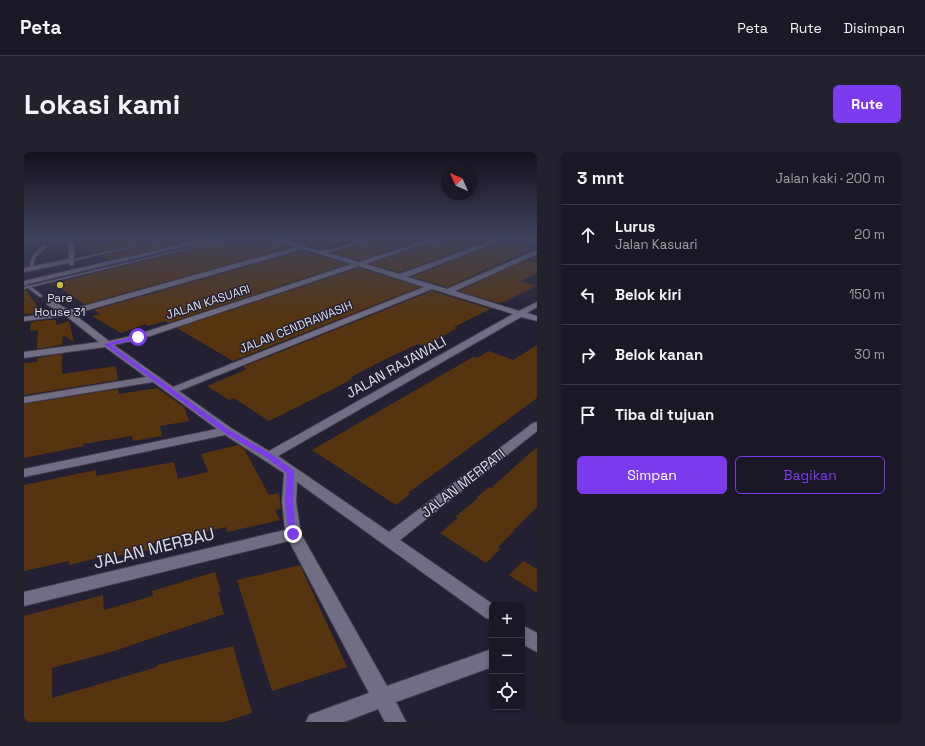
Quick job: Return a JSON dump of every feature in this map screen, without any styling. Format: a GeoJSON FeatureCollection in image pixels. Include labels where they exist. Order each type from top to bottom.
{"type":"FeatureCollection","features":[{"type":"Feature","properties":{"kind":"street"},"geometry":{"type":"LineString","coordinates":[[24,270],[48,266]]}},
{"type":"Feature","properties":{"kind":"street"},"geometry":{"type":"LineString","coordinates":[[24,275],[59,266]]}},
{"type":"Feature","properties":{"kind":"street"},"geometry":{"type":"LineString","coordinates":[[25,286],[106,266]]}},
{"type":"Feature","properties":{"kind":"street"},"geometry":{"type":"LineString","coordinates":[[24,319],[68,313],[234,266]]}},
{"type":"Feature","properties":{"kind":"street","name":"JALAN KASUARI"},"geometry":{"type":"LineString","coordinates":[[24,355],[107,344],[138,337],[356,266]]}},
{"type":"Feature","properties":{"kind":"street"},"geometry":{"type":"LineString","coordinates":[[366,266],[537,319]]}},
{"type":"Feature","properties":{"kind":"street"},"geometry":{"type":"LineString","coordinates":[[402,276],[430,266]]}},
{"type":"Feature","properties":{"kind":"street"},"geometry":{"type":"LineString","coordinates":[[447,292],[506,266]]}},
{"type":"Feature","properties":{"kind":"street","name":"JALAN CENDRAWASIH"},"geometry":{"type":"LineString","coordinates":[[171,391],[430,286]]}},
{"type":"Feature","properties":{"kind":"street"},"geometry":{"type":"LineString","coordinates":[[50,303],[68,313],[107,344],[227,431],[269,456],[489,611]]}},
{"type":"Feature","properties":{"kind":"street","name":"JALAN RAJAWALI"},"geometry":{"type":"LineString","coordinates":[[269,456],[537,304]]}},
{"type":"Feature","properties":{"kind":"street"},"geometry":{"type":"LineString","coordinates":[[24,400],[155,379]]}},
{"type":"Feature","properties":{"kind":"street","name":"JALAN MERPATI"},"geometry":{"type":"LineString","coordinates":[[388,541],[537,425]]}},
{"type":"Feature","properties":{"kind":"street"},"geometry":{"type":"LineString","coordinates":[[24,473],[227,431]]}},
{"type":"Feature","properties":{"kind":"street"},"geometry":{"type":"LineString","coordinates":[[291,472],[289,502],[293,534],[396,722]]}},
{"type":"Feature","properties":{"kind":"street","name":"JALAN MERBAU"},"geometry":{"type":"LineString","coordinates":[[24,599],[293,534]]}},
{"type":"Feature","properties":{"kind":"street"},"geometry":{"type":"LineString","coordinates":[[316,722],[489,659]]}},
{"type":"Feature","properties":{"kind":"lane"},"geometry":{"type":"LineString","coordinates":[[25,286],[113,266]]}},
{"type":"Feature","properties":{"kind":"lane"},"geometry":{"type":"LineString","coordinates":[[25,286],[41,296]]}},
{"type":"Feature","properties":{"kind":"building"},"geometry":{"type":"Polygon","coordinates":[[[125,266],[224,266],[85,304],[53,284],[125,266]]]}},
{"type":"Feature","properties":{"kind":"building"},"geometry":{"type":"Polygon","coordinates":[[[251,266],[342,266],[168,323],[165,321],[148,326],[145,324],[121,333],[92,316],[100,314],[94,310],[251,266]]]}},
{"type":"Feature","properties":{"kind":"building"},"geometry":{"type":"Polygon","coordinates":[[[376,266],[418,266],[400,272],[376,266]]]}},
{"type":"Feature","properties":{"kind":"building"},"geometry":{"type":"Polygon","coordinates":[[[440,266],[495,266],[447,287],[412,277],[440,266]]]}},
{"type":"Feature","properties":{"kind":"building"},"geometry":{"type":"Polygon","coordinates":[[[514,266],[537,266],[537,273],[520,281],[536,286],[500,303],[459,291],[514,266]]]}},
{"type":"Feature","properties":{"kind":"building"},"geometry":{"type":"Polygon","coordinates":[[[359,268],[420,287],[233,361],[177,328],[359,268]]]}},
{"type":"Feature","properties":{"kind":"building"},"geometry":{"type":"Polygon","coordinates":[[[24,290],[26,290],[42,313],[24,314],[24,290]]]}},
{"type":"Feature","properties":{"kind":"building"},"geometry":{"type":"Polygon","coordinates":[[[432,291],[490,309],[454,327],[457,328],[425,346],[418,344],[388,358],[351,377],[353,378],[339,386],[269,421],[234,398],[229,400],[207,386],[247,369],[243,367],[432,291]]]}},
{"type":"Feature","properties":{"kind":"building"},"geometry":{"type":"Polygon","coordinates":[[[56,320],[56,325],[69,321],[74,342],[63,335],[62,345],[37,349],[38,330],[30,331],[31,322],[56,320]]]}},
{"type":"Feature","properties":{"kind":"building"},"geometry":{"type":"Polygon","coordinates":[[[537,345],[537,398],[408,493],[410,494],[396,505],[312,450],[473,357],[477,358],[489,351],[513,360],[537,345]]]}},
{"type":"Feature","properties":{"kind":"building"},"geometry":{"type":"Polygon","coordinates":[[[62,354],[62,374],[116,366],[118,380],[24,395],[24,363],[37,362],[37,358],[62,354]]]}},
{"type":"Feature","properties":{"kind":"building"},"geometry":{"type":"Polygon","coordinates":[[[157,388],[184,407],[189,421],[160,426],[162,436],[133,441],[132,436],[83,444],[84,446],[24,458],[24,404],[118,389],[119,394],[157,388]]]}},
{"type":"Feature","properties":{"kind":"building"},"geometry":{"type":"Polygon","coordinates":[[[238,445],[244,449],[269,495],[279,493],[281,509],[275,510],[280,520],[227,532],[226,527],[147,545],[148,550],[111,557],[111,555],[69,565],[69,561],[24,571],[24,485],[96,470],[96,476],[174,462],[178,479],[208,472],[201,454],[238,445]]]}},
{"type":"Feature","properties":{"kind":"building"},"geometry":{"type":"Polygon","coordinates":[[[537,447],[537,507],[498,547],[500,549],[486,563],[440,533],[458,518],[455,517],[478,498],[477,497],[489,487],[491,488],[537,447]]]}},
{"type":"Feature","properties":{"kind":"building"},"geometry":{"type":"Polygon","coordinates":[[[523,561],[537,569],[537,593],[509,575],[523,561]]]}},
{"type":"Feature","properties":{"kind":"building"},"geometry":{"type":"Polygon","coordinates":[[[300,565],[347,667],[272,691],[237,580],[300,565]]]}},
{"type":"Feature","properties":{"kind":"building"},"geometry":{"type":"Polygon","coordinates":[[[215,572],[221,591],[218,592],[224,614],[114,651],[52,668],[52,698],[157,667],[157,665],[233,646],[252,713],[224,722],[24,722],[24,616],[103,595],[104,610],[153,596],[152,591],[215,572]]]}},
{"type":"Feature","properties":{"kind":"place","name":"Pare House 31"},"geometry":{"type":"Point","coordinates":[60,285]}},
{"type":"Feature","properties":{"kind":"route"},"geometry":{"type":"LineString","coordinates":[[138,337],[107,344],[227,431],[269,456],[291,472],[289,502],[293,534]]}}]}
